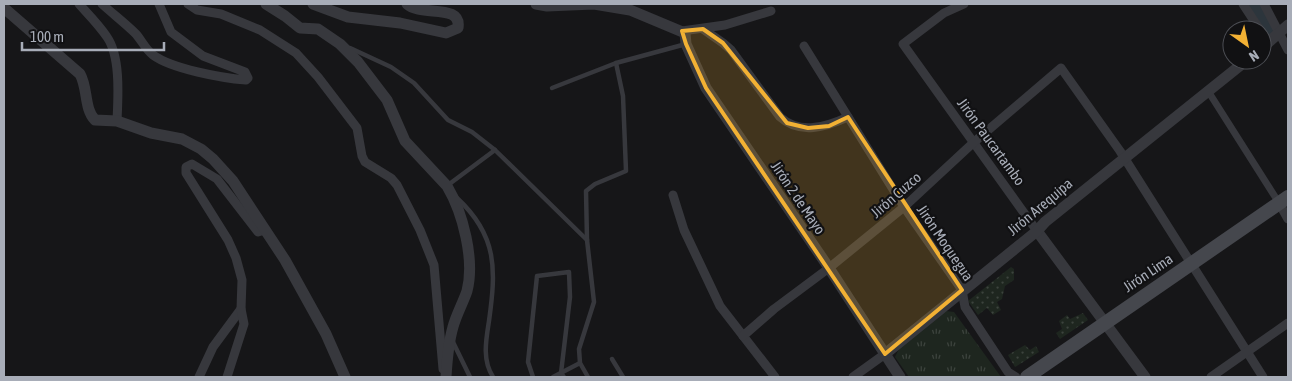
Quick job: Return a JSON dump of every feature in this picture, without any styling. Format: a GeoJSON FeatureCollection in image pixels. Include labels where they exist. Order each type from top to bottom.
{"type":"FeatureCollection","features":[{"type":"Feature","properties":{"kind":"main road","name":"Jirón Lima"},"geometry":{"type":"LineString","coordinates":[[1027,377],[1284,200]]}},
{"type":"Feature","properties":{"kind":"street"},"geometry":{"type":"LineString","coordinates":[[79,4],[111,43],[119,87],[117,121]]}},
{"type":"Feature","properties":{"kind":"street"},"geometry":{"type":"LineString","coordinates":[[102,4],[138,36],[153,55],[180,67],[236,79],[246,80],[248,78],[245,72],[203,56],[171,32],[159,4]]}},
{"type":"Feature","properties":{"kind":"street"},"geometry":{"type":"LineString","coordinates":[[188,4],[197,10],[221,14],[260,30],[296,53],[318,77],[357,128],[362,156],[365,162],[391,178],[397,186],[420,230],[434,265],[439,329],[446,377]]}},
{"type":"Feature","properties":{"kind":"street"},"geometry":{"type":"LineString","coordinates":[[266,4],[300,28],[318,29],[340,44],[358,62],[387,100],[405,141],[449,189],[463,226],[467,245],[469,272],[467,290],[453,326],[446,377]]}},
{"type":"Feature","properties":{"kind":"street"},"geometry":{"type":"LineString","coordinates":[[313,4],[348,18],[400,23],[446,33],[458,28],[459,22],[457,17],[452,13],[426,11],[412,8],[407,4]]}},
{"type":"Feature","properties":{"kind":"street"},"geometry":{"type":"LineString","coordinates":[[536,4],[547,6],[594,4],[631,7],[682,31],[725,25],[771,11]]}},
{"type":"Feature","properties":{"kind":"street","name":"Jirón Paucartambo"},"geometry":{"type":"LineString","coordinates":[[964,4],[944,13],[903,44],[973,143],[1145,377]]}},
{"type":"Feature","properties":{"kind":"street"},"geometry":{"type":"LineString","coordinates":[[1243,4],[1254,20]]}},
{"type":"Feature","properties":{"kind":"street"},"geometry":{"type":"LineString","coordinates":[[1264,4],[1288,50]]}},
{"type":"Feature","properties":{"kind":"street"},"geometry":{"type":"LineString","coordinates":[[4,8],[80,74],[86,88],[90,115],[95,120],[117,121],[151,133],[182,139],[201,149],[213,159],[233,181],[285,260],[326,334],[344,377]]}},
{"type":"Feature","properties":{"kind":"street"},"geometry":{"type":"LineString","coordinates":[[1272,39],[1288,24]]}},
{"type":"Feature","properties":{"kind":"street"},"geometry":{"type":"LineString","coordinates":[[703,29],[731,50],[780,117],[787,123],[795,127],[808,128],[829,126],[848,117]]}},
{"type":"Feature","properties":{"kind":"street","name":"Jirón 2 de Mayo"},"geometry":{"type":"LineString","coordinates":[[682,31],[686,36],[686,44],[706,88],[900,377]]}},
{"type":"Feature","properties":{"kind":"street","name":"Jirón Moquegua"},"geometry":{"type":"LineString","coordinates":[[804,46],[904,207],[962,290],[965,308],[1008,372],[1016,377]]}},
{"type":"Feature","properties":{"kind":"street","name":"Jirón Cuzco"},"geometry":{"type":"LineString","coordinates":[[743,336],[774,309],[904,207],[973,143],[1061,68],[1124,158]]}},
{"type":"Feature","properties":{"kind":"street","name":"Jirón Arequipa"},"geometry":{"type":"LineString","coordinates":[[853,377],[885,354],[1037,231],[1045,222],[1234,70]]}},
{"type":"Feature","properties":{"kind":"street"},"geometry":{"type":"LineString","coordinates":[[1208,91],[1284,200],[1288,219]]}},
{"type":"Feature","properties":{"kind":"street"},"geometry":{"type":"LineString","coordinates":[[1124,158],[1264,377]]}},
{"type":"Feature","properties":{"kind":"street"},"geometry":{"type":"LineString","coordinates":[[227,377],[244,324],[241,309],[242,280],[236,258],[228,240],[186,173],[188,165],[194,165],[217,179],[258,232],[265,230]]}},
{"type":"Feature","properties":{"kind":"street"},"geometry":{"type":"LineString","coordinates":[[673,195],[684,230],[720,306],[775,377]]}},
{"type":"Feature","properties":{"kind":"street"},"geometry":{"type":"LineString","coordinates":[[199,377],[213,346],[241,309]]}},
{"type":"Feature","properties":{"kind":"street"},"geometry":{"type":"LineString","coordinates":[[1211,377],[1288,323]]}},
{"type":"Feature","properties":{"kind":"lane"},"geometry":{"type":"LineString","coordinates":[[340,44],[391,67],[414,83],[448,120],[472,132],[496,150],[587,240]]}},
{"type":"Feature","properties":{"kind":"lane"},"geometry":{"type":"LineString","coordinates":[[552,88],[616,62],[686,44]]}},
{"type":"Feature","properties":{"kind":"lane"},"geometry":{"type":"LineString","coordinates":[[588,377],[580,363],[579,349],[594,302],[587,240],[586,191],[595,184],[626,171],[623,96],[616,62]]}},
{"type":"Feature","properties":{"kind":"lane"},"geometry":{"type":"LineString","coordinates":[[492,377],[487,369],[485,340],[492,290],[492,262],[485,234],[472,212],[449,189],[496,150]]}},
{"type":"Feature","properties":{"kind":"lane"},"geometry":{"type":"LineString","coordinates":[[533,377],[528,362],[537,276],[570,272],[570,297],[563,375]]}},
{"type":"Feature","properties":{"kind":"lane"},"geometry":{"type":"LineString","coordinates":[[451,337],[470,377]]}},
{"type":"Feature","properties":{"kind":"lane"},"geometry":{"type":"LineString","coordinates":[[612,359],[623,377]]}},
{"type":"Feature","properties":{"kind":"lane"},"geometry":{"type":"LineString","coordinates":[[553,377],[563,375],[580,363]]}},
{"type":"Feature","properties":{"kind":"highlighted area"},"geometry":{"type":"Polygon","coordinates":[[[703,29],[723,43],[787,123],[808,128],[829,126],[848,117],[962,290],[885,354],[706,88],[682,31],[703,29]]]}},
{"type":"Feature","properties":{"kind":"green space"},"geometry":{"type":"Polygon","coordinates":[[[1011,267],[1014,269],[1014,280],[1005,286],[1002,299],[997,302],[1001,310],[993,315],[987,308],[978,315],[968,301],[1011,267]]]}},
{"type":"Feature","properties":{"kind":"green space"},"geometry":{"type":"Polygon","coordinates":[[[946,311],[954,312],[1001,377],[909,377],[895,357],[900,347],[946,311]]]}},
{"type":"Feature","properties":{"kind":"green space"},"geometry":{"type":"Polygon","coordinates":[[[1083,313],[1088,320],[1060,339],[1056,333],[1062,329],[1059,321],[1067,315],[1070,319],[1083,313]]]}},
{"type":"Feature","properties":{"kind":"green space"},"geometry":{"type":"Polygon","coordinates":[[[1025,345],[1030,350],[1036,346],[1039,352],[1015,367],[1008,355],[1025,345]]]}},
{"type":"Feature","properties":{"kind":"waterway"},"geometry":{"type":"LineString","coordinates":[[1256,4],[1264,20]]}}]}
